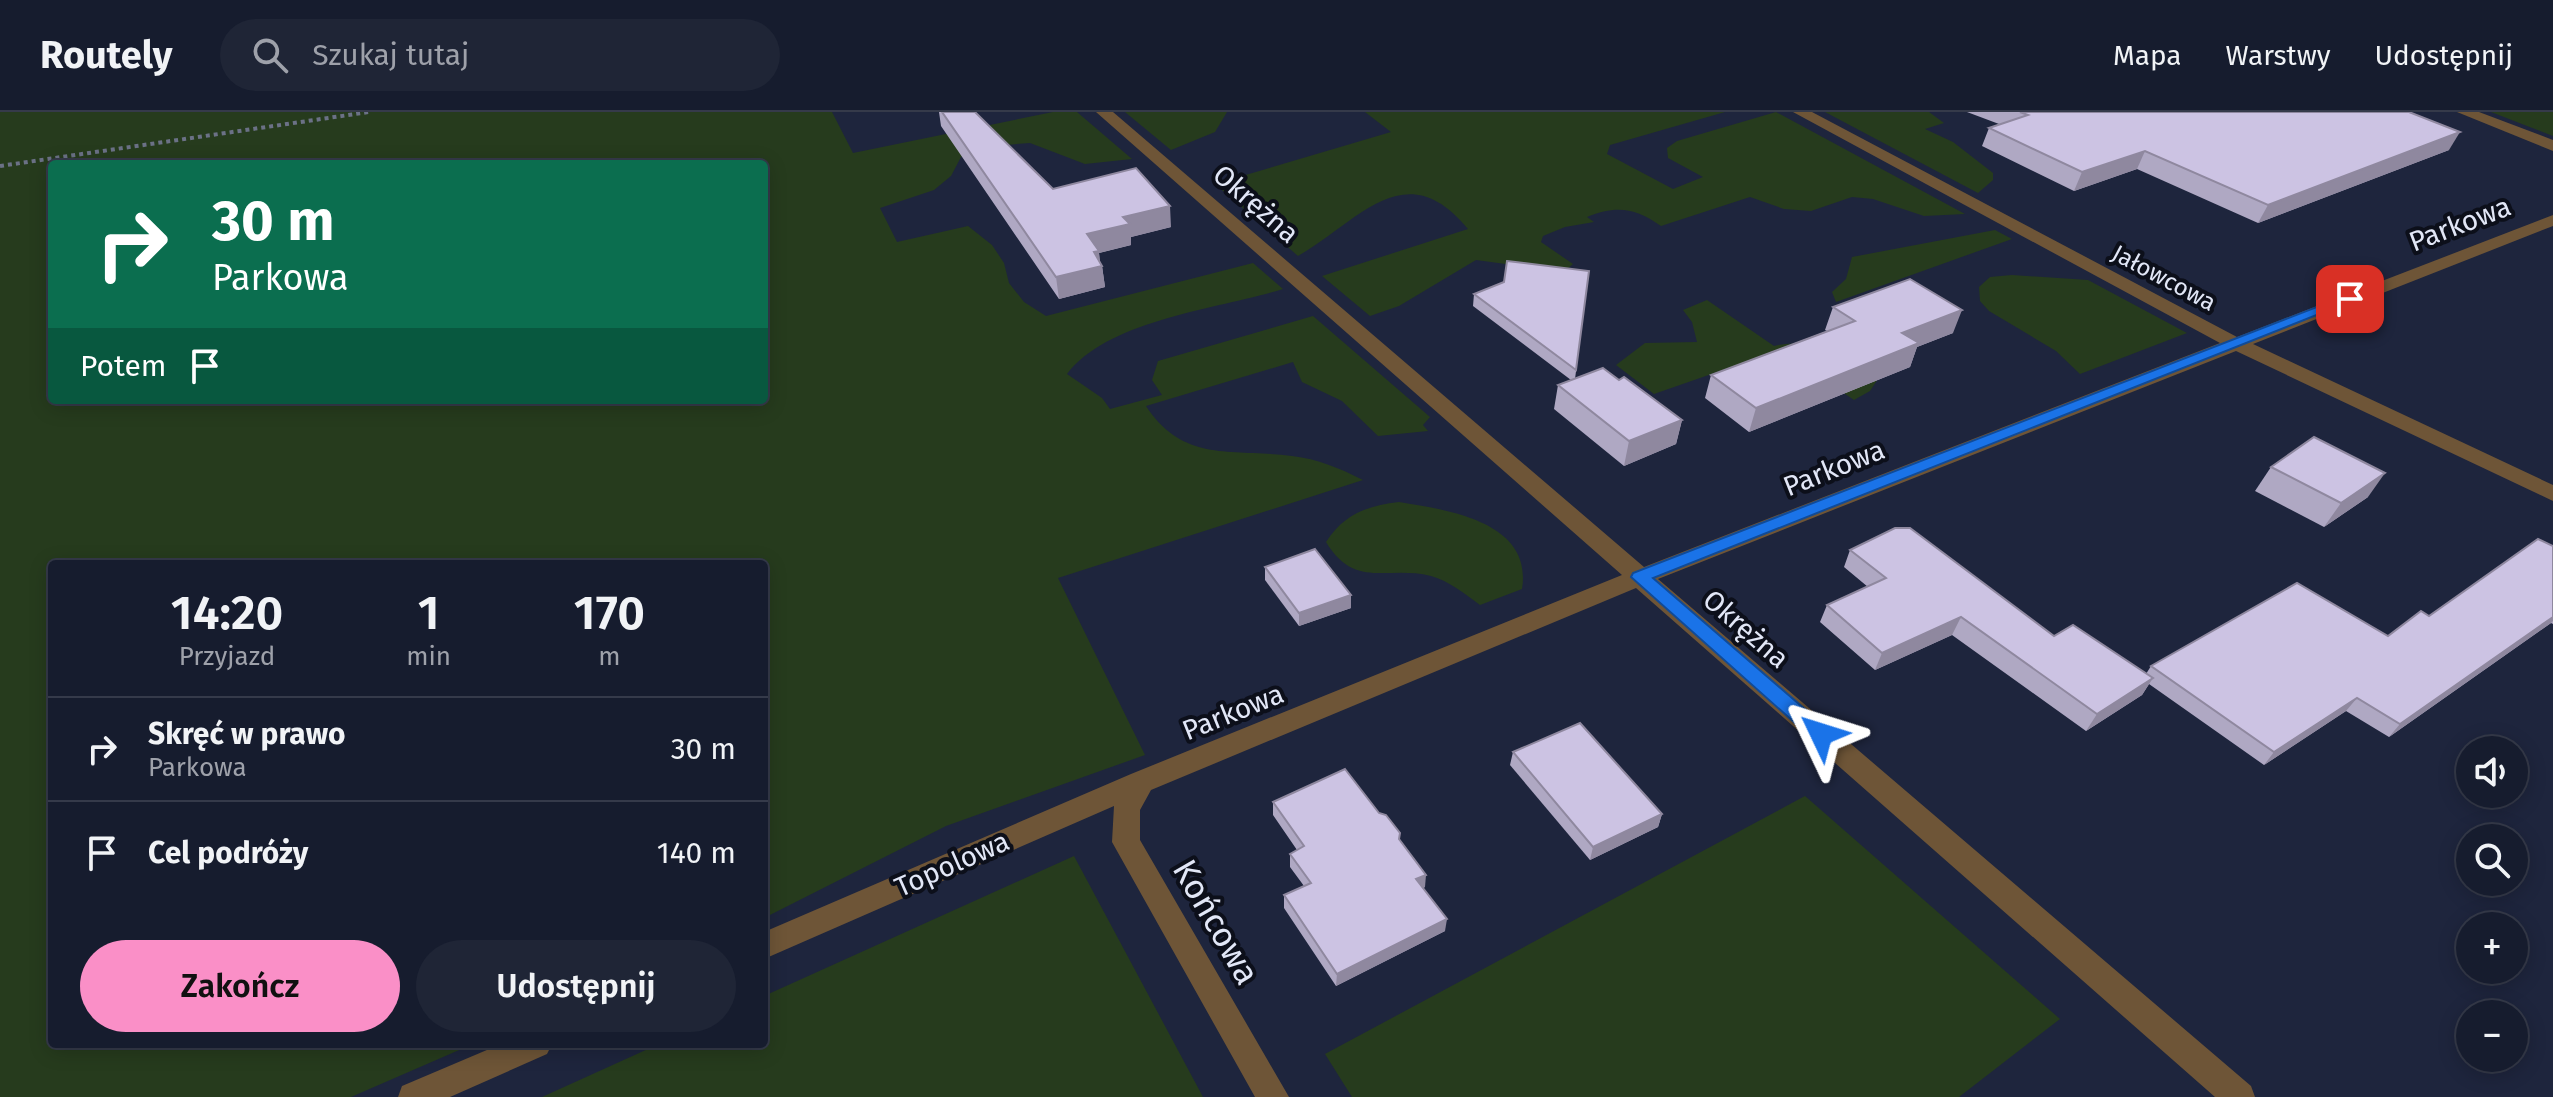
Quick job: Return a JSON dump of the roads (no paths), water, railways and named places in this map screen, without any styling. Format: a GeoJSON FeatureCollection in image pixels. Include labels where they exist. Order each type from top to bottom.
{"type":"FeatureCollection","features":[{"type":"Feature","properties":{"kind":"street","name":"Okrężna"},"geometry":{"type":"LineString","coordinates":[[1104,112],[2239,1097]]}},
{"type":"Feature","properties":{"kind":"street","name":"Jałowcowa"},"geometry":{"type":"LineString","coordinates":[[1801,112],[2234,343],[2553,494]]}},
{"type":"Feature","properties":{"kind":"street"},"geometry":{"type":"LineString","coordinates":[[2465,112],[2553,146]]}},
{"type":"Feature","properties":{"kind":"street","name":"Parkowa"},"geometry":{"type":"LineString","coordinates":[[1141,782],[1640,577],[2553,220]]}},
{"type":"Feature","properties":{"kind":"street","name":"Topolowa"},"geometry":{"type":"LineString","coordinates":[[768,944],[1141,782]]}},
{"type":"Feature","properties":{"kind":"street","name":"Końcowa"},"geometry":{"type":"LineString","coordinates":[[1141,782],[1126,804],[1122,822],[1126,842],[1273,1097]]}},
{"type":"Feature","properties":{"kind":"street"},"geometry":{"type":"LineString","coordinates":[[414,1097],[527,1048]]}}]}
